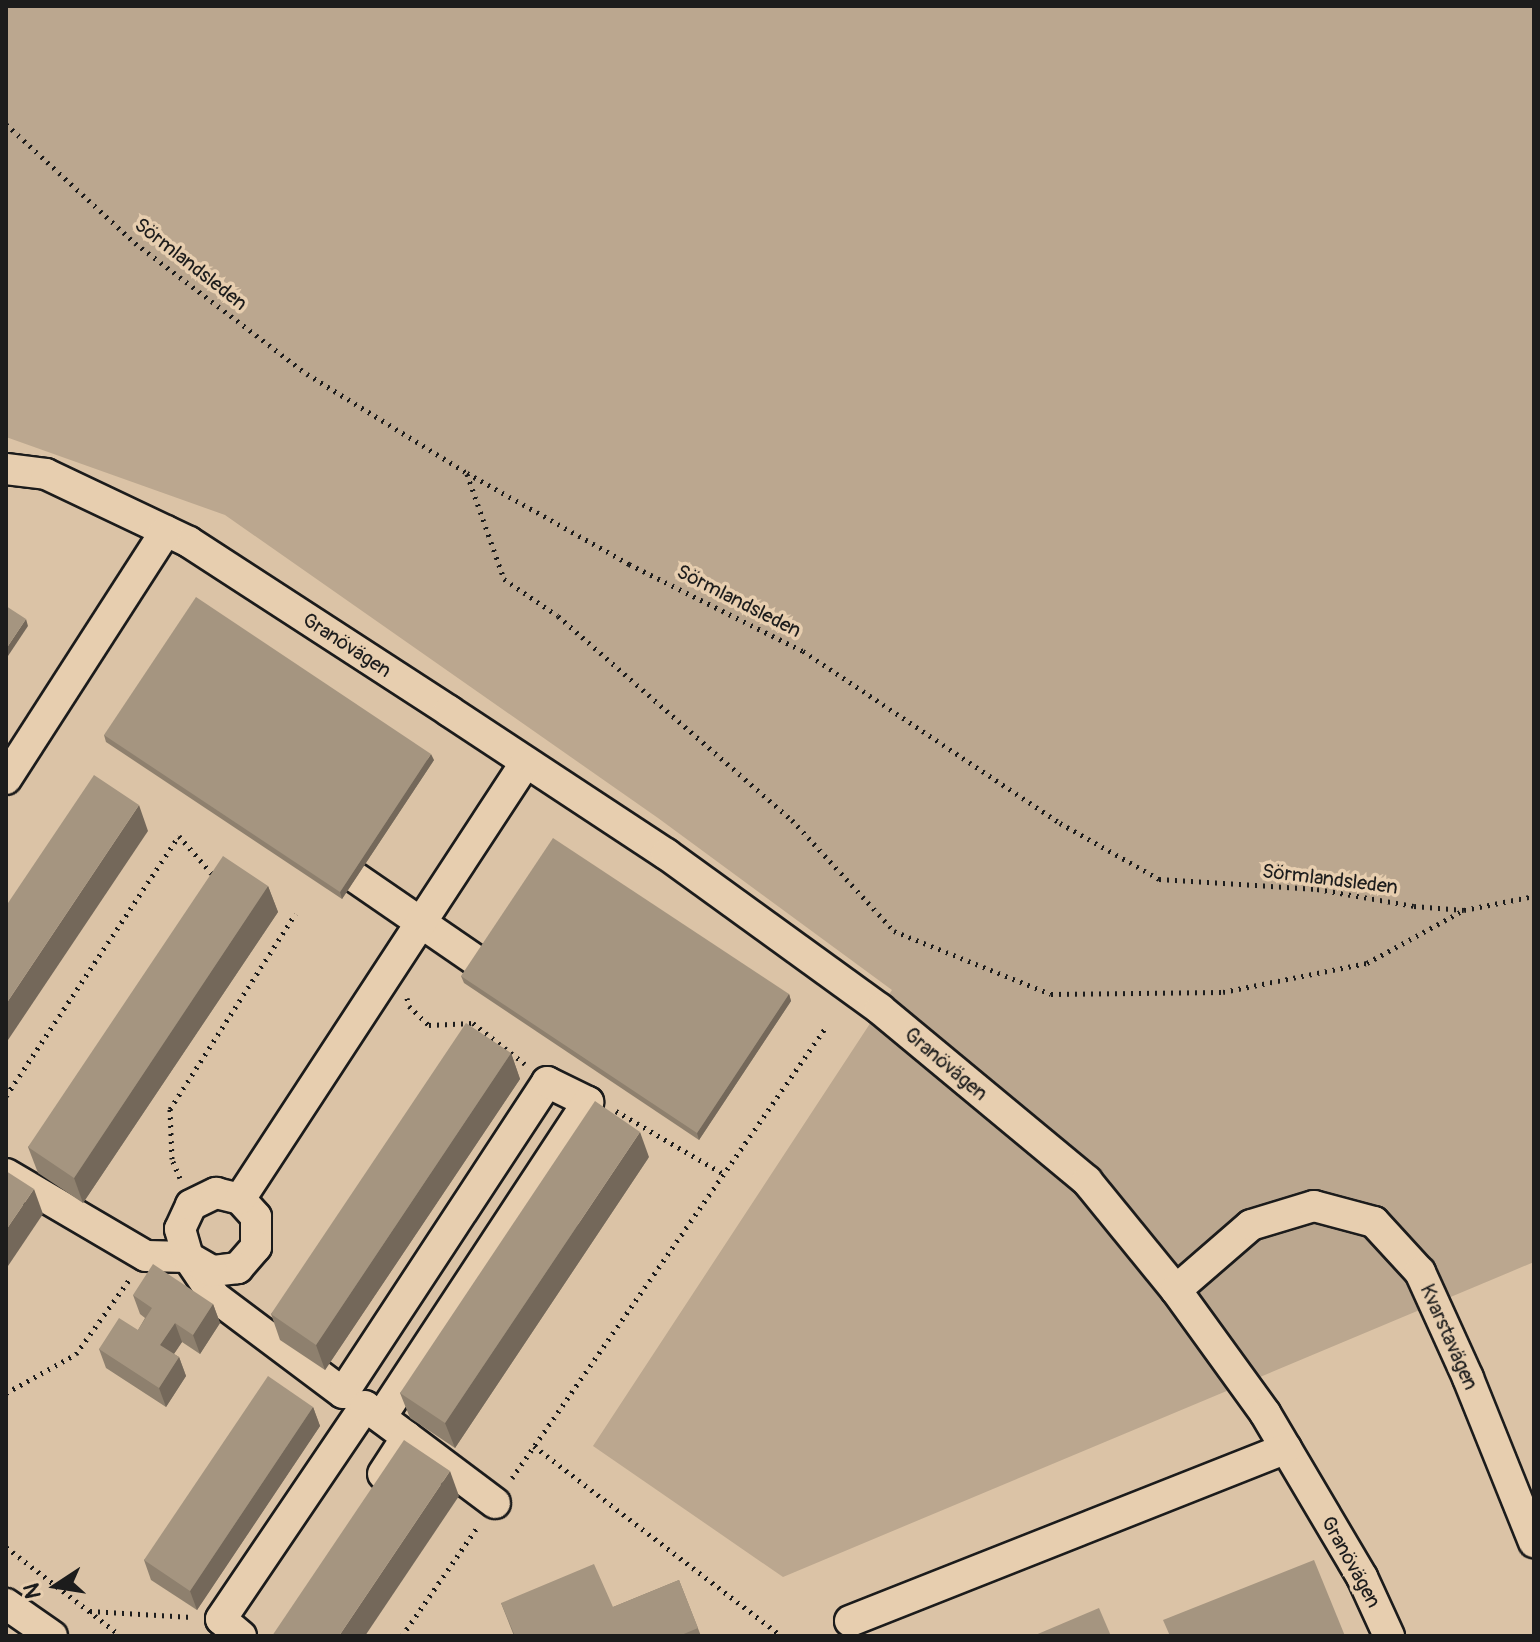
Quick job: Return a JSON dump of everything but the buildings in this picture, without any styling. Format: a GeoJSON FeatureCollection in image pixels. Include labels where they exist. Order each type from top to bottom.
{"type":"FeatureCollection","features":[{"type":"Feature","properties":{"kind":"street","name":"Granövägen"},"geometry":{"type":"LineString","coordinates":[[6,469],[46,474],[189,542],[666,854],[880,1009],[1087,1181],[1176,1290],[1286,1448],[1362,1577],[1389,1636]]}},
{"type":"Feature","properties":{"kind":"street"},"geometry":{"type":"LineString","coordinates":[[7,777],[166,531]]}},
{"type":"Feature","properties":{"kind":"street"},"geometry":{"type":"LineString","coordinates":[[240,1199],[526,762]]}},
{"type":"Feature","properties":{"kind":"street"},"geometry":{"type":"LineString","coordinates":[[356,878],[478,962]]}},
{"type":"Feature","properties":{"kind":"street"},"geometry":{"type":"LineString","coordinates":[[231,1628],[363,1405],[547,1082],[588,1102],[363,1405]]}},
{"type":"Feature","properties":{"kind":"street"},"geometry":{"type":"LineString","coordinates":[[6,1174],[146,1256],[188,1257],[212,1271],[238,1268],[256,1247],[256,1217],[240,1199],[216,1193],[191,1205],[180,1229],[188,1257],[215,1297],[495,1503]]}},
{"type":"Feature","properties":{"kind":"street","name":"Kvarstavägen"},"geometry":{"type":"LineString","coordinates":[[1176,1290],[1251,1225],[1314,1206],[1374,1222],[1420,1272],[1468,1378],[1534,1542]]}},
{"type":"Feature","properties":{"kind":"street"},"geometry":{"type":"LineString","coordinates":[[364,1503],[407,1437]]}},
{"type":"Feature","properties":{"kind":"street"},"geometry":{"type":"LineString","coordinates":[[850,1621],[1286,1448]]}},
{"type":"Feature","properties":{"kind":"street"},"geometry":{"type":"LineString","coordinates":[[6,1604],[52,1636]]}},
{"type":"Feature","properties":{"kind":"path","name":"Sörmlandsleden"},"geometry":{"type":"LineString","coordinates":[[6,124],[135,243],[295,365],[467,473],[629,564],[803,651],[1060,823],[1159,879],[1317,889],[1414,906],[1464,910],[1534,896]]}},
{"type":"Feature","properties":{"kind":"path"},"geometry":{"type":"LineString","coordinates":[[467,473],[504,579],[558,616],[792,820],[894,931],[1051,994],[1223,992],[1367,963],[1464,910]]}},
{"type":"Feature","properties":{"kind":"path"},"geometry":{"type":"LineString","coordinates":[[6,1096],[179,836],[214,876],[206,889]]}},
{"type":"Feature","properties":{"kind":"path"},"geometry":{"type":"LineString","coordinates":[[191,1205],[172,1159],[170,1109],[295,914]]}},
{"type":"Feature","properties":{"kind":"path"},"geometry":{"type":"LineString","coordinates":[[395,959],[409,1006],[429,1025],[473,1023],[547,1082]]}},
{"type":"Feature","properties":{"kind":"path"},"geometry":{"type":"LineString","coordinates":[[402,1636],[826,1027]]}},
{"type":"Feature","properties":{"kind":"path"},"geometry":{"type":"LineString","coordinates":[[588,1102],[614,1110],[724,1174]]}},
{"type":"Feature","properties":{"kind":"path"},"geometry":{"type":"LineString","coordinates":[[6,1393],[76,1354],[146,1256]]}},
{"type":"Feature","properties":{"kind":"path"},"geometry":{"type":"LineString","coordinates":[[534,1446],[782,1636]]}},
{"type":"Feature","properties":{"kind":"path"},"geometry":{"type":"LineString","coordinates":[[6,1547],[121,1636]]}},
{"type":"Feature","properties":{"kind":"path"},"geometry":{"type":"LineString","coordinates":[[89,1611],[231,1628]]}},
{"type":"Feature","properties":{"kind":"shaded area"},"geometry":{"type":"Polygon","coordinates":[[[6,6],[1534,6],[1534,1262],[783,1577],[593,1446],[892,990],[658,818],[225,515],[6,437],[6,6]]]}}]}
